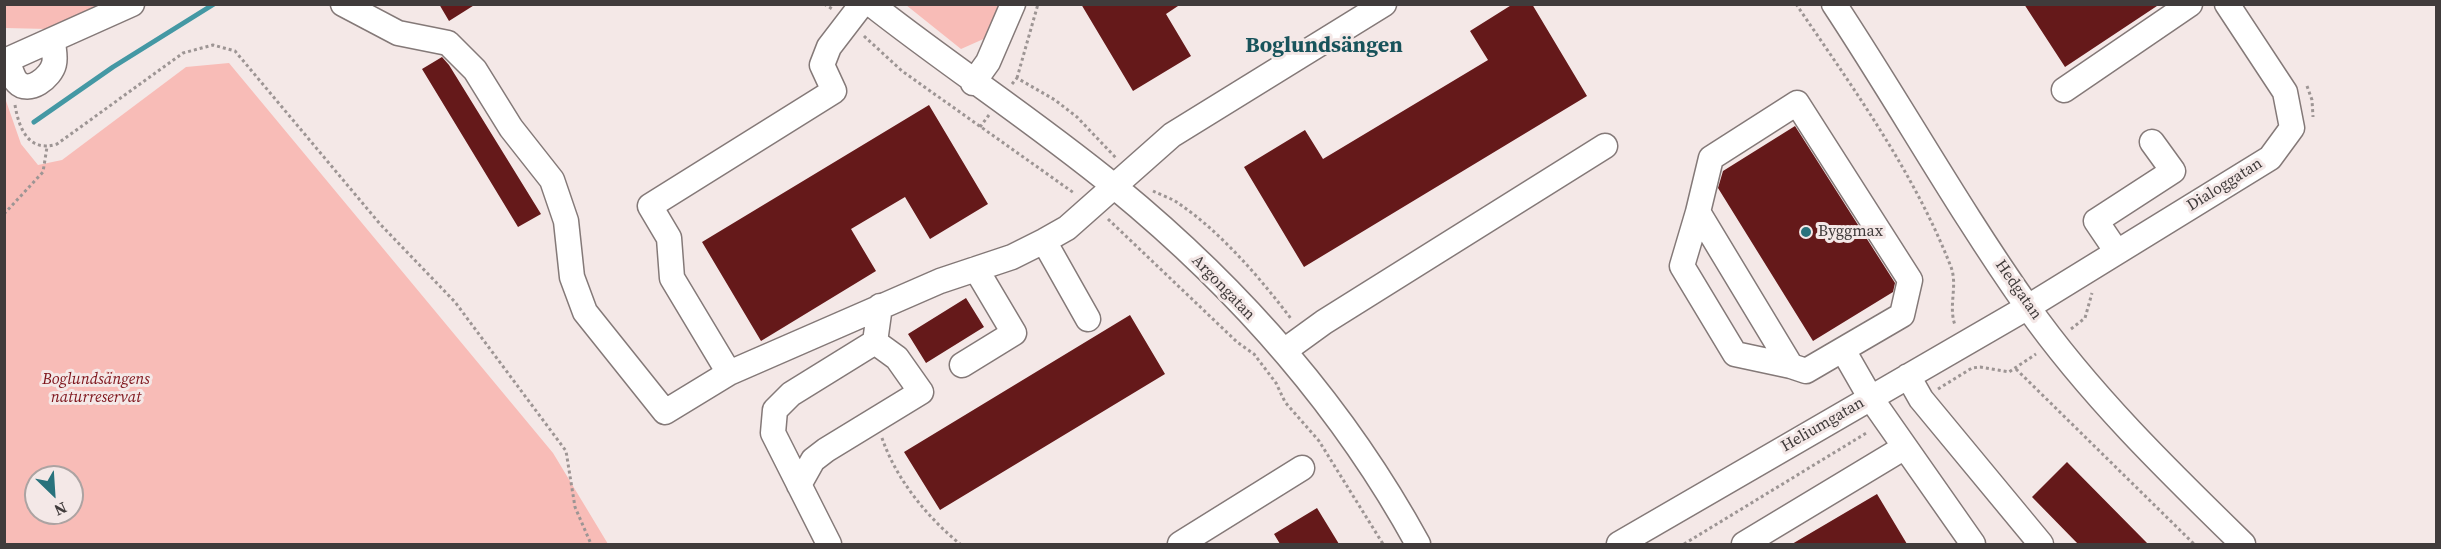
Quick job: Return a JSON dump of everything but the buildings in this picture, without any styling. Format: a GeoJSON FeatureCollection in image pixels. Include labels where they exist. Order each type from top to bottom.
{"type":"FeatureCollection","features":[{"type":"Feature","properties":{"kind":"street"},"geometry":{"type":"LineString","coordinates":[[53,40],[132,4]]}},
{"type":"Feature","properties":{"kind":"street"},"geometry":{"type":"LineString","coordinates":[[343,4],[398,33],[448,43],[475,70],[511,128],[552,180],[566,221],[572,277],[585,312],[665,412],[729,373],[940,281],[1012,257],[1067,228],[1172,135],[1384,4]]}},
{"type":"Feature","properties":{"kind":"street"},"geometry":{"type":"LineString","coordinates":[[729,373],[672,278],[669,238],[650,206],[834,91],[822,65],[829,47],[862,4]]}},
{"type":"Feature","properties":{"kind":"street","name":"Argongatan"},"geometry":{"type":"LineString","coordinates":[[871,4],[1115,187],[1190,252],[1284,351],[1332,409],[1368,461],[1418,544]]}},
{"type":"Feature","properties":{"kind":"street"},"geometry":{"type":"LineString","coordinates":[[974,83],[988,62],[1013,4]]}},
{"type":"Feature","properties":{"kind":"street","name":"Hedgatan"},"geometry":{"type":"LineString","coordinates":[[1834,4],[1920,145],[2028,307],[2127,426],[2187,492],[2243,544]]}},
{"type":"Feature","properties":{"kind":"street"},"geometry":{"type":"LineString","coordinates":[[2064,90],[2165,12],[2190,4]]}},
{"type":"Feature","properties":{"kind":"street","name":"Dialoggatan"},"geometry":{"type":"LineString","coordinates":[[2028,307],[2270,158],[2292,128],[2284,92],[2227,4]]}},
{"type":"Feature","properties":{"kind":"street"},"geometry":{"type":"LineString","coordinates":[[1797,103],[1910,280],[1902,315],[1806,371],[1735,354],[1682,266],[1698,212],[1710,158],[1797,103]]}},
{"type":"Feature","properties":{"kind":"street"},"geometry":{"type":"LineString","coordinates":[[2117,252],[2096,220],[2174,171],[2152,142]]}},
{"type":"Feature","properties":{"kind":"street"},"geometry":{"type":"LineString","coordinates":[[1284,351],[1324,322],[1605,146]]}},
{"type":"Feature","properties":{"kind":"street"},"geometry":{"type":"LineString","coordinates":[[1698,212],[1791,366]]}},
{"type":"Feature","properties":{"kind":"street"},"geometry":{"type":"LineString","coordinates":[[1044,241],[1088,319]]}},
{"type":"Feature","properties":{"kind":"street"},"geometry":{"type":"LineString","coordinates":[[962,365],[1014,333],[976,269]]}},
{"type":"Feature","properties":{"kind":"street"},"geometry":{"type":"LineString","coordinates":[[875,342],[880,306]]}},
{"type":"Feature","properties":{"kind":"street","name":"Heliumgatan"},"geometry":{"type":"LineString","coordinates":[[1619,544],[1648,537],[1870,397],[2028,307]]}},
{"type":"Feature","properties":{"kind":"street"},"geometry":{"type":"LineString","coordinates":[[799,485],[813,460],[921,392],[897,358],[875,342]]}},
{"type":"Feature","properties":{"kind":"street"},"geometry":{"type":"LineString","coordinates":[[829,544],[773,433],[775,410],[791,394],[875,342]]}},
{"type":"Feature","properties":{"kind":"street"},"geometry":{"type":"LineString","coordinates":[[1843,350],[1870,397],[1973,544]]}},
{"type":"Feature","properties":{"kind":"street"},"geometry":{"type":"LineString","coordinates":[[1908,376],[1922,399],[2041,544]]}},
{"type":"Feature","properties":{"kind":"street"},"geometry":{"type":"LineString","coordinates":[[1744,544],[1905,447]]}},
{"type":"Feature","properties":{"kind":"street"},"geometry":{"type":"LineString","coordinates":[[1180,544],[1302,468]]}},
{"type":"Feature","properties":{"kind":"path"},"geometry":{"type":"LineString","coordinates":[[824,4],[834,11]]}},
{"type":"Feature","properties":{"kind":"path"},"geometry":{"type":"LineString","coordinates":[[1017,78],[1038,4]]}},
{"type":"Feature","properties":{"kind":"path"},"geometry":{"type":"LineString","coordinates":[[1796,4],[1883,135],[1941,245],[1953,278],[1951,314],[1976,368]]}},
{"type":"Feature","properties":{"kind":"path"},"geometry":{"type":"LineString","coordinates":[[861,33],[902,71],[1071,191]]}},
{"type":"Feature","properties":{"kind":"path"},"geometry":{"type":"LineString","coordinates":[[9,98],[15,103],[17,119],[26,138],[32,143],[47,147],[57,144],[183,53],[213,45],[235,51],[380,224],[455,302],[566,451],[575,507],[591,544]]}},
{"type":"Feature","properties":{"kind":"path"},"geometry":{"type":"LineString","coordinates":[[4,214],[43,172],[47,147]]}},
{"type":"Feature","properties":{"kind":"path"},"geometry":{"type":"LineString","coordinates":[[1109,219],[1237,342],[1254,354],[1276,383],[1285,402],[1319,441],[1383,544]]}},
{"type":"Feature","properties":{"kind":"path"},"geometry":{"type":"LineString","coordinates":[[1922,399],[1976,368],[2009,372],[2015,369],[2194,544]]}},
{"type":"Feature","properties":{"kind":"path"},"geometry":{"type":"LineString","coordinates":[[876,419],[887,454],[913,495],[960,544]]}},
{"type":"Feature","properties":{"kind":"path"},"geometry":{"type":"LineString","coordinates":[[1683,544],[1887,421]]}},
{"type":"Feature","properties":{"kind":"green space"},"geometry":{"type":"Polygon","coordinates":[[[5,5],[99,5],[48,29],[5,28],[5,5]]]}},
{"type":"Feature","properties":{"kind":"green space"},"geometry":{"type":"Polygon","coordinates":[[[906,5],[1000,5],[988,37],[961,49],[906,5]]]}},
{"type":"Feature","properties":{"kind":"green space","name":"Boglundsängens naturreservat"},"geometry":{"type":"Polygon","coordinates":[[[229,63],[553,453],[608,544],[5,544],[5,98],[21,144],[38,165],[62,160],[186,67],[229,63]]]}},
{"type":"Feature","properties":{"kind":"waterway"},"geometry":{"type":"LineString","coordinates":[[34,122],[113,67],[214,4]]}},
{"type":"Feature","properties":{"kind":"place","name":"Byggmax"},"geometry":{"type":"Point","coordinates":[1806,232]}},
{"type":"Feature","properties":{"kind":"district","name":"Boglundsängen"},"geometry":{"type":"Point","coordinates":[1324,46]}}]}
